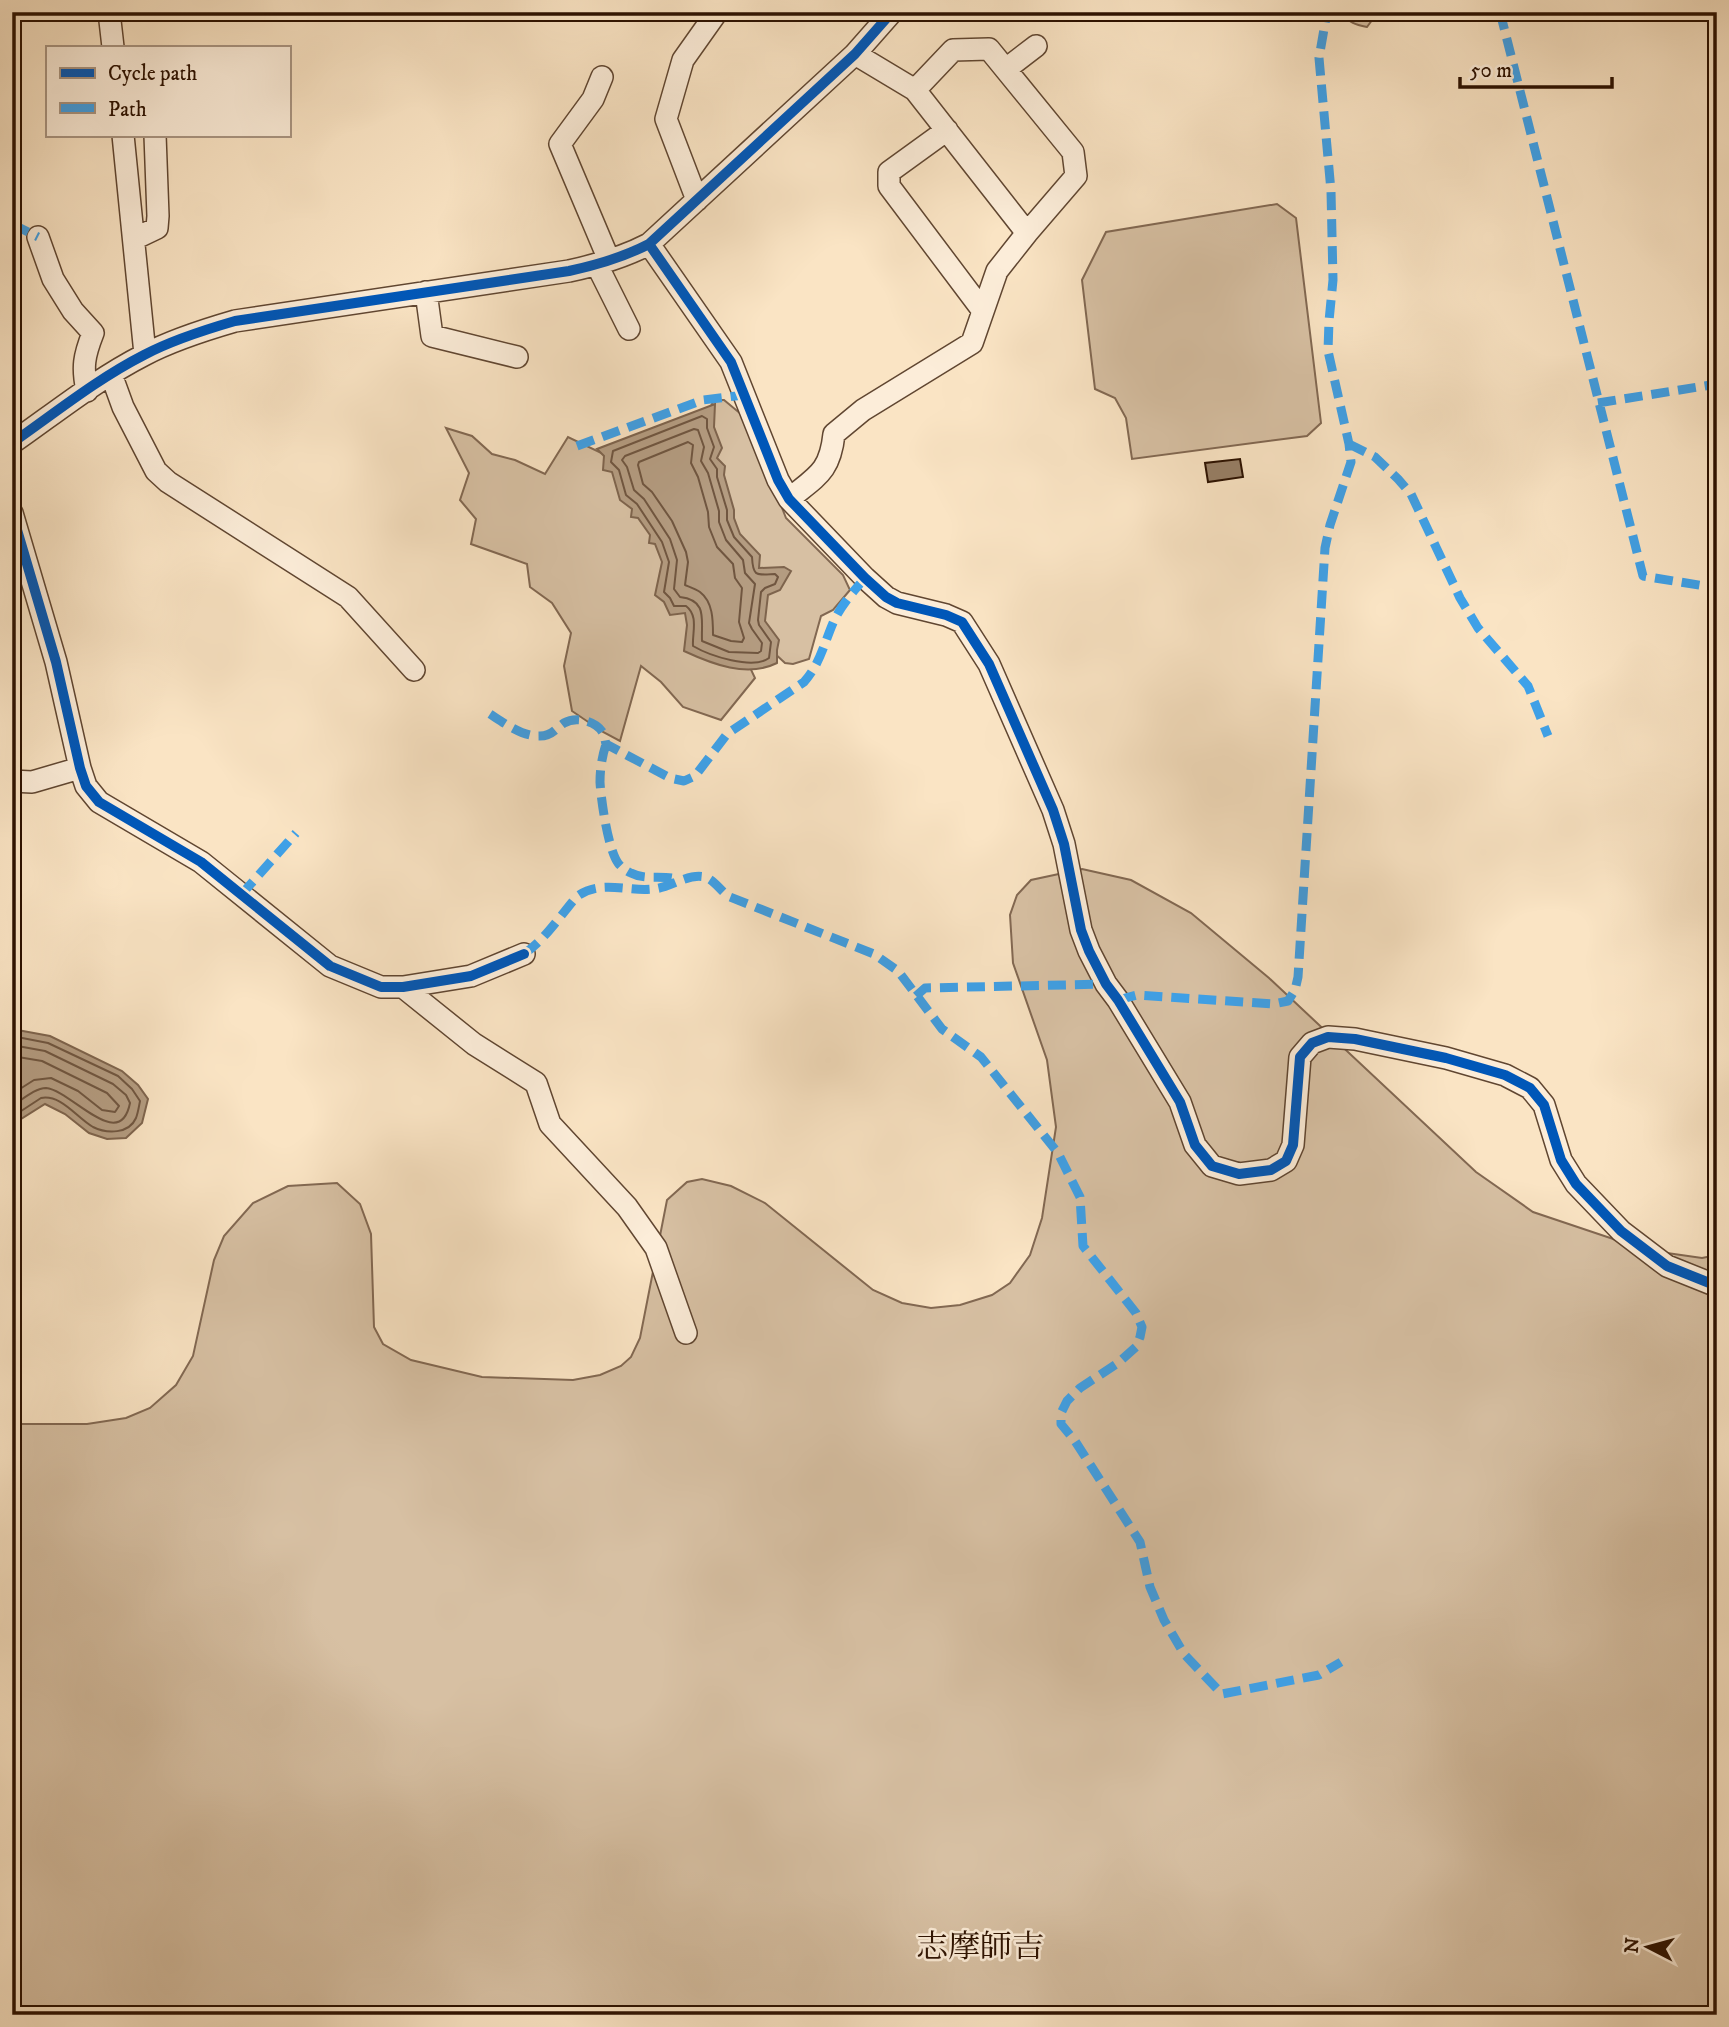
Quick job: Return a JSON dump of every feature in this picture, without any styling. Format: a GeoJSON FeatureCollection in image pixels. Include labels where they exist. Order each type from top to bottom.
{"type":"FeatureCollection","features":[{"type":"Feature","properties":{"kind":"street"},"geometry":{"type":"LineString","coordinates":[[109,12],[113,46]]}},
{"type":"Feature","properties":{"kind":"street"},"geometry":{"type":"LineString","coordinates":[[697,200],[666,119],[683,60],[717,12]]}},
{"type":"Feature","properties":{"kind":"street"},"geometry":{"type":"LineString","coordinates":[[12,443],[111,374],[145,354],[200,331],[235,321],[569,271],[603,262],[649,244],[855,54],[892,12]]}},
{"type":"Feature","properties":{"kind":"street"},"geometry":{"type":"LineString","coordinates":[[1006,69],[1036,46]]}},
{"type":"Feature","properties":{"kind":"street"},"geometry":{"type":"LineString","coordinates":[[789,499],[822,472],[832,454],[834,434],[863,410],[972,343],[998,271],[1076,176],[1073,152],[989,49],[953,50],[915,90]]}},
{"type":"Feature","properties":{"kind":"street"},"geometry":{"type":"LineString","coordinates":[[855,54],[915,90],[1027,233]]}},
{"type":"Feature","properties":{"kind":"street"},"geometry":{"type":"LineString","coordinates":[[603,77],[593,99],[560,144],[629,330]]}},
{"type":"Feature","properties":{"kind":"street"},"geometry":{"type":"LineString","coordinates":[[947,130],[889,172],[889,186],[983,311]]}},
{"type":"Feature","properties":{"kind":"street"},"geometry":{"type":"LineString","coordinates":[[123,136],[145,354]]}},
{"type":"Feature","properties":{"kind":"street"},"geometry":{"type":"LineString","coordinates":[[134,239],[156,228],[158,216],[155,136]]}},
{"type":"Feature","properties":{"kind":"street"},"geometry":{"type":"LineString","coordinates":[[38,237],[53,279],[73,312],[93,333],[85,353],[83,370],[87,391]]}},
{"type":"Feature","properties":{"kind":"street"},"geometry":{"type":"LineString","coordinates":[[649,244],[731,362],[778,480],[789,499],[886,597],[897,603],[946,615],[962,622],[989,664],[1053,810],[1064,844],[1081,930],[1089,951],[1180,1102],[1195,1144],[1212,1166],[1240,1174],[1271,1170],[1286,1161],[1293,1145],[1300,1058],[1312,1043],[1328,1037],[1355,1039],[1446,1058],[1505,1074],[1530,1088],[1544,1105],[1561,1160],[1576,1184],[1621,1231],[1667,1266],[1717,1286]]}},
{"type":"Feature","properties":{"kind":"street"},"geometry":{"type":"LineString","coordinates":[[426,292],[432,336],[517,357]]}},
{"type":"Feature","properties":{"kind":"street"},"geometry":{"type":"LineString","coordinates":[[111,374],[123,407],[156,471],[168,482],[348,597],[414,670]]}},
{"type":"Feature","properties":{"kind":"street"},"geometry":{"type":"LineString","coordinates":[[12,513],[56,662],[80,768],[86,786],[99,802],[201,862],[330,966],[381,987],[403,987],[471,975],[524,954]]}},
{"type":"Feature","properties":{"kind":"street"},"geometry":{"type":"LineString","coordinates":[[12,781],[32,782],[80,768]]}},
{"type":"Feature","properties":{"kind":"street"},"geometry":{"type":"LineString","coordinates":[[403,987],[474,1044],[536,1083],[550,1124],[627,1207],[656,1248],[687,1333]]}},
{"type":"Feature","properties":{"kind":"shaded area"},"geometry":{"type":"Polygon","coordinates":[[[1344,12],[1378,12],[1367,27],[1350,21],[1344,12]]]}},
{"type":"Feature","properties":{"kind":"shaded area"},"geometry":{"type":"Polygon","coordinates":[[[1277,204],[1296,218],[1321,423],[1307,436],[1132,459],[1126,418],[1115,398],[1095,389],[1082,280],[1106,232],[1277,204]]]}},
{"type":"Feature","properties":{"kind":"shaded area"},"geometry":{"type":"Polygon","coordinates":[[[714,400],[724,400],[747,419],[786,518],[843,575],[850,590],[833,610],[821,616],[809,659],[793,664],[785,663],[771,650],[754,569],[722,499],[707,414],[714,400]]]}},
{"type":"Feature","properties":{"kind":"shaded area"},"geometry":{"type":"Polygon","coordinates":[[[446,428],[472,436],[492,454],[515,460],[545,474],[568,437],[614,459],[746,659],[755,678],[721,720],[683,707],[661,682],[641,666],[620,741],[572,711],[564,666],[571,633],[552,603],[530,587],[527,564],[471,544],[476,519],[460,500],[469,473],[446,428]]]}},
{"type":"Feature","properties":{"kind":"shaded area"},"geometry":{"type":"Polygon","coordinates":[[[1082,869],[1131,880],[1191,913],[1269,978],[1476,1172],[1533,1212],[1646,1250],[1702,1258],[1717,1255],[1717,2015],[12,2015],[12,1424],[87,1424],[126,1418],[150,1408],[176,1385],[193,1356],[214,1260],[224,1236],[253,1203],[288,1186],[337,1183],[360,1204],[371,1234],[374,1327],[383,1344],[411,1360],[482,1377],[573,1380],[600,1375],[621,1366],[631,1357],[640,1338],[667,1200],[687,1182],[702,1179],[731,1186],[765,1203],[873,1290],[902,1303],[931,1308],[960,1305],[992,1295],[1010,1283],[1030,1255],[1042,1218],[1056,1127],[1047,1060],[1013,963],[1010,915],[1017,895],[1031,880],[1082,869]]]}},
{"type":"Feature","properties":{"kind":"water"},"geometry":{"type":"Polygon","coordinates":[[[715,404],[714,427],[722,448],[717,458],[725,466],[724,475],[740,534],[760,555],[759,568],[784,567],[791,571],[780,590],[768,595],[765,621],[779,640],[777,663],[766,667],[730,668],[684,651],[687,625],[685,613],[670,615],[664,602],[655,595],[662,562],[655,544],[649,543],[650,535],[638,518],[631,517],[632,509],[620,500],[612,472],[603,470],[604,456],[597,449],[715,404]]]}},
{"type":"Feature","properties":{"kind":"water"},"geometry":{"type":"Polygon","coordinates":[[[12,1029],[50,1036],[122,1071],[138,1085],[148,1099],[142,1123],[126,1138],[107,1139],[89,1133],[65,1114],[45,1104],[18,1121],[12,1131],[12,1029]]]}},
{"type":"Feature","properties":{"kind":"building"},"geometry":{"type":"Polygon","coordinates":[[[1240,459],[1243,477],[1208,482],[1205,463],[1240,459]]]}},
{"type":"Feature","properties":{"kind":"marked path"},"geometry":{"type":"LineString","coordinates":[[1118,1000],[1137,995],[1274,1004],[1288,1001],[1295,990],[1298,977],[1325,548],[1351,462],[1328,351],[1333,280],[1331,191],[1319,58],[1327,12]]}},
{"type":"Feature","properties":{"kind":"marked path"},"geometry":{"type":"LineString","coordinates":[[1500,12],[1643,576],[1717,588]]}},
{"type":"Feature","properties":{"kind":"marked path"},"geometry":{"type":"LineString","coordinates":[[12,224],[38,237]]}},
{"type":"Feature","properties":{"kind":"marked path"},"geometry":{"type":"LineString","coordinates":[[1598,403],[1717,384]]}},
{"type":"Feature","properties":{"kind":"marked path"},"geometry":{"type":"LineString","coordinates":[[577,446],[703,400],[744,395]]}},
{"type":"Feature","properties":{"kind":"marked path"},"geometry":{"type":"LineString","coordinates":[[1349,444],[1375,457],[1411,494],[1460,598],[1478,628],[1528,686],[1548,736]]}},
{"type":"Feature","properties":{"kind":"marked path"},"geometry":{"type":"LineString","coordinates":[[490,714],[514,729],[534,736],[548,735],[569,721],[591,723],[603,733],[606,744],[670,778],[684,781],[695,776],[727,734],[804,682],[818,661],[840,610],[865,578]]}},
{"type":"Feature","properties":{"kind":"marked path"},"geometry":{"type":"LineString","coordinates":[[606,744],[600,782],[603,812],[614,856],[626,870],[637,875],[679,880]]}},
{"type":"Feature","properties":{"kind":"marked path"},"geometry":{"type":"LineString","coordinates":[[241,895],[296,833]]}},
{"type":"Feature","properties":{"kind":"marked path"},"geometry":{"type":"LineString","coordinates":[[524,954],[546,934],[577,897],[588,891],[606,887],[653,889],[698,876],[709,879],[730,897],[874,954],[898,971],[942,1029],[981,1057],[1058,1153],[1080,1197],[1083,1246],[1136,1313],[1142,1327],[1136,1347],[1118,1363],[1080,1388],[1067,1401],[1061,1413],[1061,1424],[1075,1441],[1140,1542],[1150,1587],[1164,1620],[1184,1654],[1222,1694],[1319,1675],[1341,1662]]}},
{"type":"Feature","properties":{"kind":"marked path"},"geometry":{"type":"LineString","coordinates":[[916,996],[925,988],[1106,984]]}},
{"type":"Feature","properties":{"kind":"cycle path"},"geometry":{"type":"LineString","coordinates":[[12,443],[127,364],[166,345],[212,328],[235,321],[569,271],[640,249],[649,244],[855,54],[892,12]]}},
{"type":"Feature","properties":{"kind":"cycle path"},"geometry":{"type":"LineString","coordinates":[[649,244],[731,362],[778,480],[789,499],[886,597],[897,603],[946,615],[962,622],[989,664],[1053,810],[1064,844],[1081,930],[1089,951],[1106,984],[1180,1102],[1195,1145],[1212,1166],[1239,1174],[1271,1170],[1286,1161],[1293,1145],[1300,1057],[1312,1043],[1328,1037],[1355,1039],[1446,1058],[1505,1075],[1530,1088],[1544,1105],[1561,1160],[1576,1184],[1621,1231],[1667,1266],[1717,1286]]}},
{"type":"Feature","properties":{"kind":"cycle path"},"geometry":{"type":"LineString","coordinates":[[12,513],[56,662],[80,768],[86,786],[99,802],[201,862],[330,966],[381,987],[403,987],[471,976],[524,954]]}},
{"type":"Feature","properties":{"kind":"district","name":"志摩師吉"},"geometry":{"type":"Point","coordinates":[980,1946]}}]}
